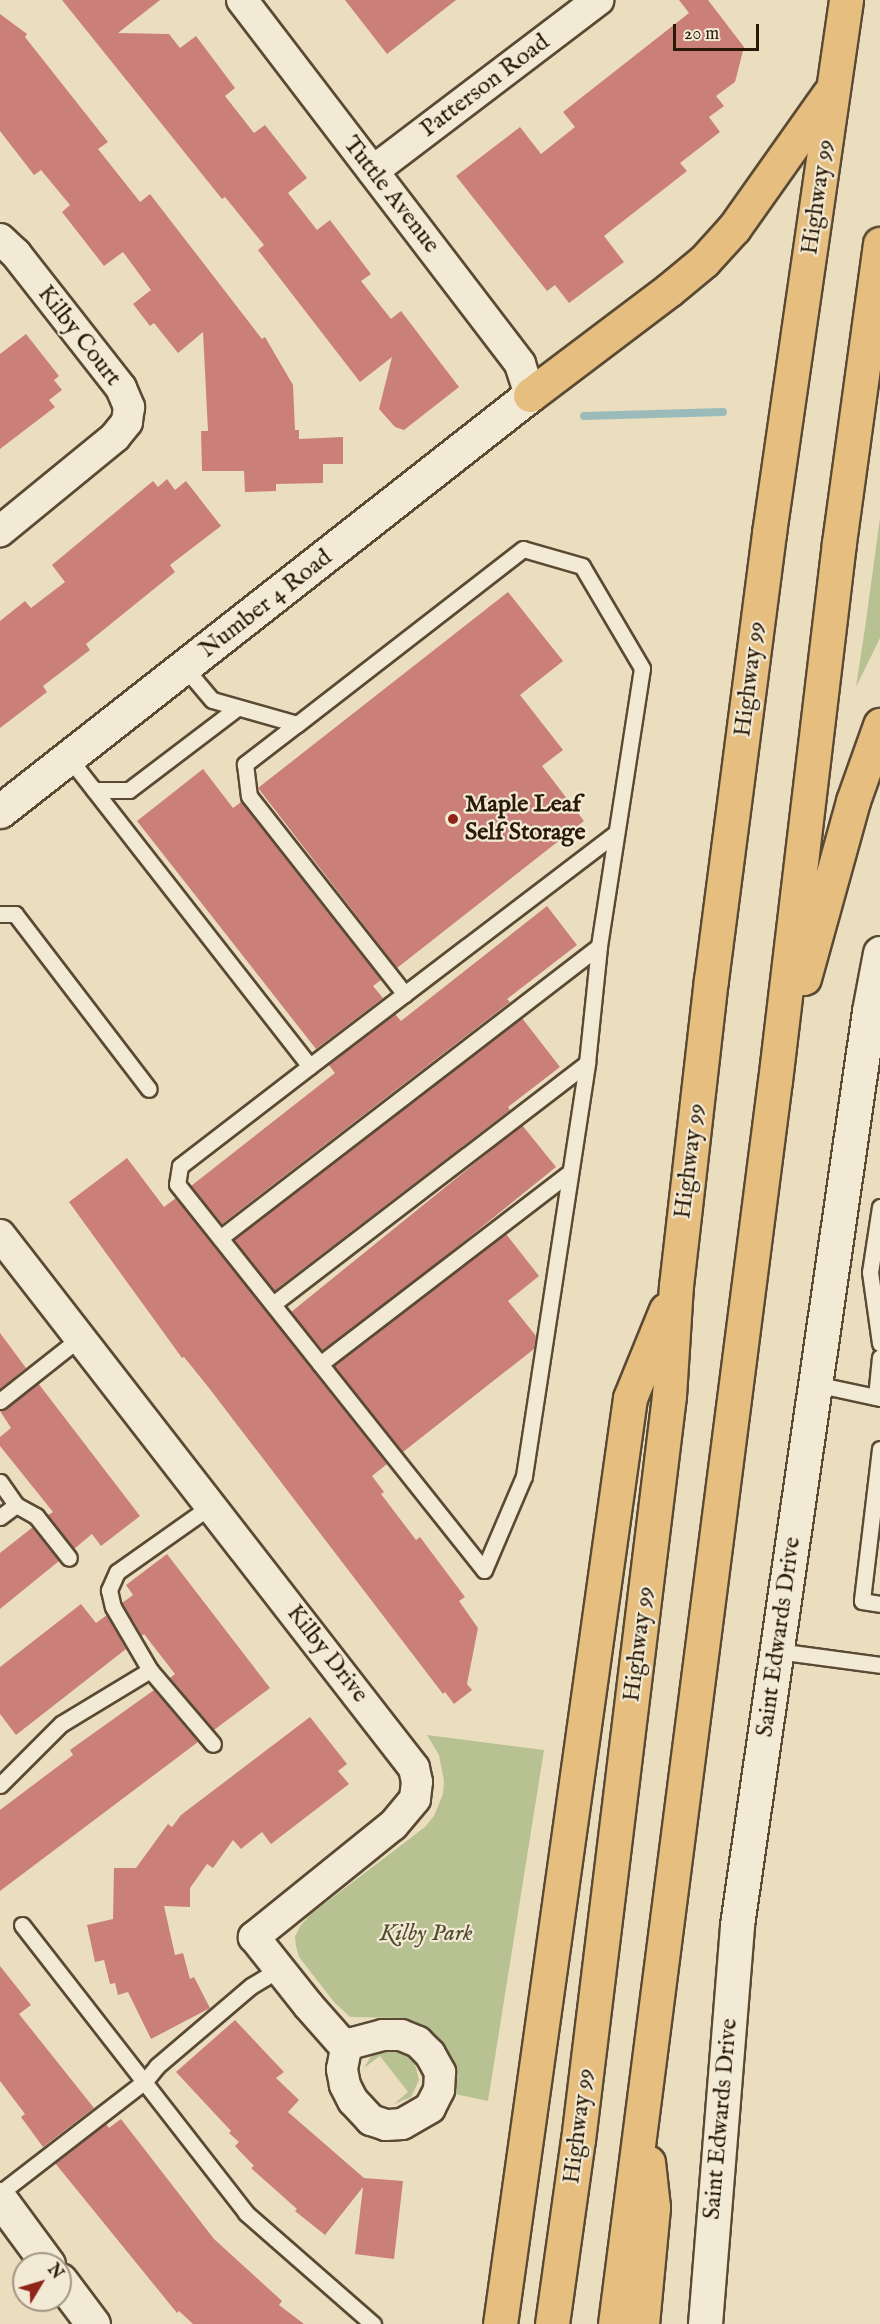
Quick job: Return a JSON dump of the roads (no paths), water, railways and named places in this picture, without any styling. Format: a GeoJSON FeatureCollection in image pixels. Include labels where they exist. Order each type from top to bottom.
{"type":"FeatureCollection","features":[{"type":"Feature","properties":{"kind":"highway","name":"Highway 99"},"geometry":{"type":"LineString","coordinates":[[552,2324],[578,2140],[669,1396],[676,1286],[711,980],[766,556],[846,0]]}},
{"type":"Feature","properties":{"kind":"highway"},"geometry":{"type":"LineString","coordinates":[[530,395],[704,261],[741,219],[833,88]]}},
{"type":"Feature","properties":{"kind":"highway"},"geometry":{"type":"LineString","coordinates":[[615,2324],[776,1081],[839,543],[880,244]]}},
{"type":"Feature","properties":{"kind":"highway"},"geometry":{"type":"LineString","coordinates":[[776,1081],[853,801],[880,725]]}},
{"type":"Feature","properties":{"kind":"highway"},"geometry":{"type":"LineString","coordinates":[[500,2324],[630,1398],[676,1286]]}},
{"type":"Feature","properties":{"kind":"highway"},"geometry":{"type":"LineString","coordinates":[[642,2109],[653,2207],[642,2324]]}},
{"type":"Feature","properties":{"kind":"street","name":"Tuttle Avenue"},"geometry":{"type":"LineString","coordinates":[[242,0],[520,364],[530,395]]}},
{"type":"Feature","properties":{"kind":"street","name":"Patterson Road"},"geometry":{"type":"LineString","coordinates":[[373,171],[598,0]]}},
{"type":"Feature","properties":{"kind":"street","name":"Kilby Court"},"geometry":{"type":"LineString","coordinates":[[0,239],[16,254],[121,388],[129,406],[127,422],[115,437],[0,531]]}},
{"type":"Feature","properties":{"kind":"street","name":"Number 4 Road"},"geometry":{"type":"LineString","coordinates":[[0,811],[530,395]]}},
{"type":"Feature","properties":{"kind":"street","name":"Saint Edwards Drive"},"geometry":{"type":"LineString","coordinates":[[705,2324],[737,1925],[867,1023],[880,952]]}},
{"type":"Feature","properties":{"kind":"street","name":"Kilby Drive"},"geometry":{"type":"LineString","coordinates":[[0,1235],[407,1757],[417,1782],[415,1798],[393,1826],[254,1937],[346,2048]]}},
{"type":"Feature","properties":{"kind":"street"},"geometry":{"type":"LineString","coordinates":[[0,2199],[39,2252]]}},
{"type":"Feature","properties":{"kind":"street"},"geometry":{"type":"LineString","coordinates":[[72,2296],[93,2324]]}},
{"type":"Feature","properties":{"kind":"lane"},"geometry":{"type":"LineString","coordinates":[[405,994],[249,796],[245,764],[523,549],[582,566],[642,668],[599,946],[586,1063],[524,1476],[484,1570],[177,1184],[180,1166],[616,833]]}},
{"type":"Feature","properties":{"kind":"lane"},"geometry":{"type":"LineString","coordinates":[[185,668],[212,700],[297,724]]}},
{"type":"Feature","properties":{"kind":"lane"},"geometry":{"type":"LineString","coordinates":[[94,790],[129,790],[237,708]]}},
{"type":"Feature","properties":{"kind":"lane"},"geometry":{"type":"LineString","coordinates":[[69,758],[310,1066]]}},
{"type":"Feature","properties":{"kind":"lane"},"geometry":{"type":"LineString","coordinates":[[0,914],[15,914],[149,1089]]}},
{"type":"Feature","properties":{"kind":"lane"},"geometry":{"type":"LineString","coordinates":[[220,1238],[599,946]]}},
{"type":"Feature","properties":{"kind":"lane"},"geometry":{"type":"LineString","coordinates":[[273,1304],[586,1063]]}},
{"type":"Feature","properties":{"kind":"lane"},"geometry":{"type":"LineString","coordinates":[[320,1364],[569,1173]]}},
{"type":"Feature","properties":{"kind":"lane"},"geometry":{"type":"LineString","coordinates":[[880,1207],[870,1272],[880,1343]]}},
{"type":"Feature","properties":{"kind":"lane"},"geometry":{"type":"LineString","coordinates":[[0,1401],[81,1337]]}},
{"type":"Feature","properties":{"kind":"lane"},"geometry":{"type":"LineString","coordinates":[[815,1384],[878,1397],[880,1357]]}},
{"type":"Feature","properties":{"kind":"lane"},"geometry":{"type":"LineString","coordinates":[[880,1449],[875,1530],[862,1601],[880,1604]]}},
{"type":"Feature","properties":{"kind":"lane"},"geometry":{"type":"LineString","coordinates":[[0,1482],[16,1505],[36,1516],[69,1558]]}},
{"type":"Feature","properties":{"kind":"lane"},"geometry":{"type":"LineString","coordinates":[[0,1517],[16,1505]]}},
{"type":"Feature","properties":{"kind":"lane"},"geometry":{"type":"LineString","coordinates":[[212,1505],[117,1572],[109,1590],[113,1607],[150,1670],[213,1744]]}},
{"type":"Feature","properties":{"kind":"lane"},"geometry":{"type":"LineString","coordinates":[[777,1651],[880,1665]]}},
{"type":"Feature","properties":{"kind":"lane"},"geometry":{"type":"LineString","coordinates":[[0,1785],[61,1724],[150,1670]]}},
{"type":"Feature","properties":{"kind":"lane"},"geometry":{"type":"LineString","coordinates":[[22,1925],[246,2213],[373,2324]]}},
{"type":"Feature","properties":{"kind":"lane"},"geometry":{"type":"LineString","coordinates":[[0,2193],[145,2081],[157,2066],[251,1986],[279,1969]]}},
{"type":"Feature","properties":{"kind":"waterway"},"geometry":{"type":"LineString","coordinates":[[584,416],[723,412]]}},
{"type":"Feature","properties":{"kind":"place","name":"Maple Leaf Self Storage"},"geometry":{"type":"Point","coordinates":[453,819]}},
{"type":"Feature","properties":{"kind":"park label","name":"Kilby Park"},"geometry":{"type":"Point","coordinates":[426,1934]}}]}
